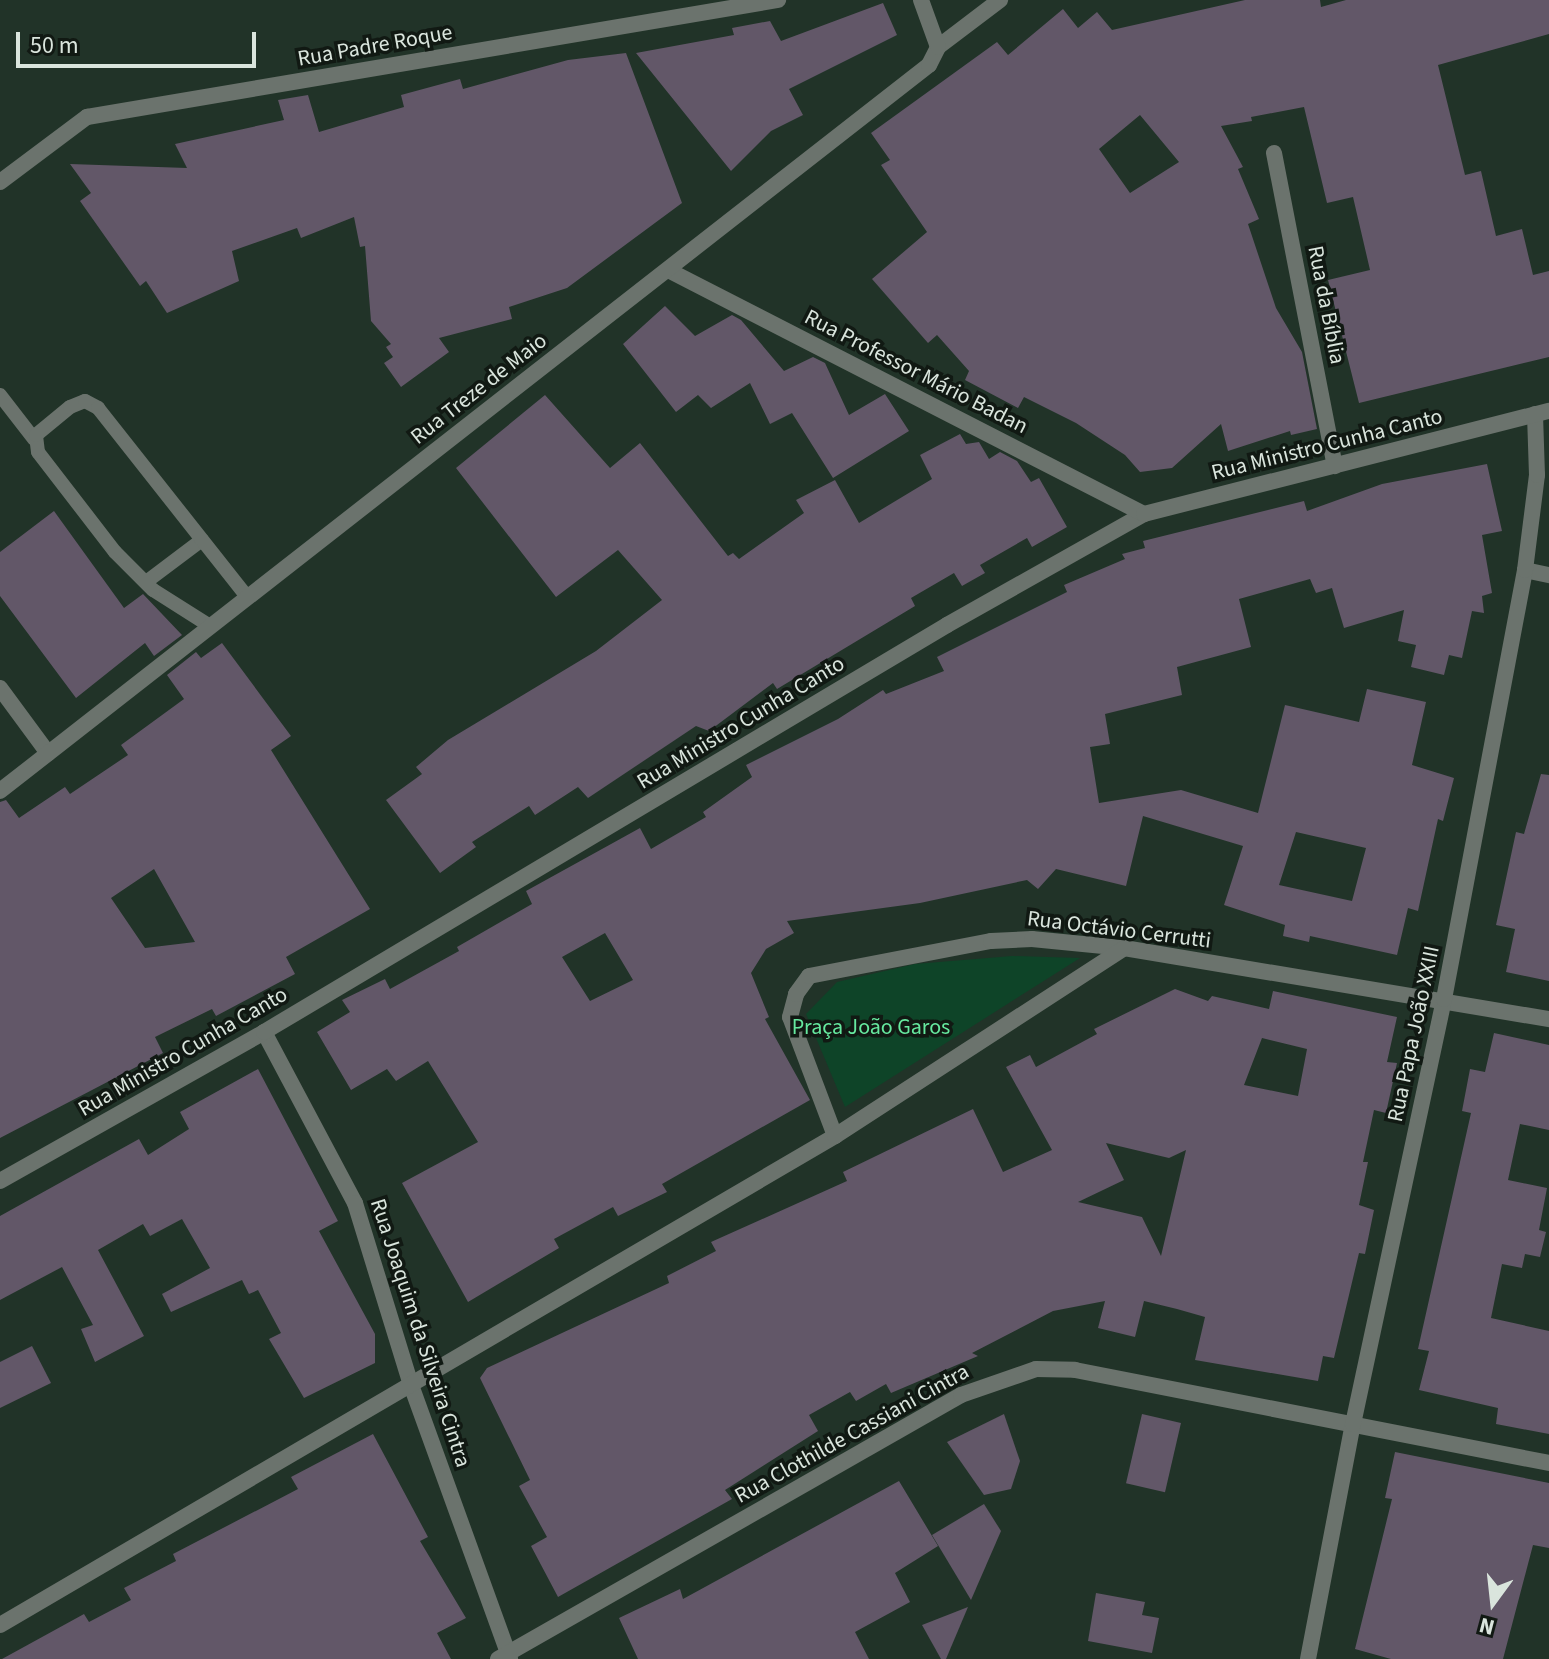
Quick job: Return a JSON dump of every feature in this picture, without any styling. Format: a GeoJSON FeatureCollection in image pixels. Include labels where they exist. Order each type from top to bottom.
{"type":"FeatureCollection","features":[{"type":"Feature","properties":{"kind":"street","name":"Rua Padre Roque"},"geometry":{"type":"LineString","coordinates":[[0,182],[87,117],[740,3],[778,0]]}},
{"type":"Feature","properties":{"kind":"street"},"geometry":{"type":"LineString","coordinates":[[921,0],[938,47]]}},
{"type":"Feature","properties":{"kind":"street","name":"Rua Treze de Maio"},"geometry":{"type":"LineString","coordinates":[[0,791],[929,65],[938,47],[1000,0]]}},
{"type":"Feature","properties":{"kind":"street","name":"Rua da Bíblia"},"geometry":{"type":"LineString","coordinates":[[1274,153],[1335,466]]}},
{"type":"Feature","properties":{"kind":"street","name":"Rua Professor Mário Badan"},"geometry":{"type":"LineString","coordinates":[[668,270],[1144,514]]}},
{"type":"Feature","properties":{"kind":"street","name":"Rua Ministro Cunha Canto"},"geometry":{"type":"LineString","coordinates":[[0,1181],[264,1032],[934,633],[1144,514],[1542,413]]}},
{"type":"Feature","properties":{"kind":"street","name":"Rua Papa João XXIII"},"geometry":{"type":"LineString","coordinates":[[1308,1659],[1353,1424],[1444,999],[1525,570],[1542,413]]}},
{"type":"Feature","properties":{"kind":"street"},"geometry":{"type":"LineString","coordinates":[[1525,570],[1549,575]]}},
{"type":"Feature","properties":{"kind":"street"},"geometry":{"type":"LineString","coordinates":[[0,688],[48,753]]}},
{"type":"Feature","properties":{"kind":"street","name":"Rua Octávio Cerrutti"},"geometry":{"type":"LineString","coordinates":[[835,1136],[790,1017],[796,994],[809,976],[991,941],[1032,939],[1124,948],[1444,999],[1549,1019]]}},
{"type":"Feature","properties":{"kind":"street"},"geometry":{"type":"LineString","coordinates":[[0,1625],[835,1136],[1124,948]]}},
{"type":"Feature","properties":{"kind":"street","name":"Rua Joaquim da Silveira Cintra"},"geometry":{"type":"LineString","coordinates":[[264,1032],[355,1203],[411,1385],[505,1657]]}},
{"type":"Feature","properties":{"kind":"street","name":"Rua Clothilde Cassiani Cintra"},"geometry":{"type":"LineString","coordinates":[[505,1657],[961,1395],[1005,1377],[1036,1369],[1075,1370],[1549,1463]]}},
{"type":"Feature","properties":{"kind":"lane"},"geometry":{"type":"LineString","coordinates":[[0,395],[86,515],[146,582],[210,626]]}},
{"type":"Feature","properties":{"kind":"lane"},"geometry":{"type":"LineString","coordinates":[[34,439],[70,407],[91,403],[247,597]]}},
{"type":"Feature","properties":{"kind":"lane"},"geometry":{"type":"LineString","coordinates":[[146,582],[202,540]]}},
{"type":"Feature","properties":{"kind":"green space","name":"Praça João Garos"},"geometry":{"type":"Polygon","coordinates":[[[1012,956],[1080,958],[845,1107],[806,1014],[837,982],[915,964],[1012,956]]]}},
{"type":"Feature","properties":{"kind":"building"},"geometry":{"type":"Polygon","coordinates":[[[1245,0],[1320,0],[1321,7],[1346,0],[1549,0],[1549,34],[1438,65],[1465,175],[1481,171],[1496,236],[1522,229],[1533,275],[1549,271],[1549,357],[1359,403],[1328,280],[1370,270],[1353,197],[1327,203],[1304,107],[1221,126],[1243,167],[1238,169],[1259,219],[1248,224],[1276,308],[1302,352],[1317,429],[1291,435],[1290,431],[1228,451],[1221,424],[1172,468],[1140,472],[1125,455],[1076,423],[1024,397],[1018,408],[965,380],[969,371],[937,335],[928,343],[872,279],[927,232],[881,165],[890,160],[871,133],[997,42],[1008,55],[1063,9],[1078,28],[1097,12],[1112,30],[1245,0]],[[1140,115],[1099,149],[1130,193],[1179,162],[1140,115]]]}},
{"type":"Feature","properties":{"kind":"building"},"geometry":{"type":"Polygon","coordinates":[[[883,3],[897,35],[789,89],[803,115],[771,131],[731,171],[636,53],[734,35],[732,28],[770,21],[781,41],[883,3]]]}},
{"type":"Feature","properties":{"kind":"building"},"geometry":{"type":"Polygon","coordinates":[[[626,53],[682,203],[567,288],[509,307],[512,319],[439,338],[449,352],[401,387],[384,363],[393,357],[386,347],[391,344],[371,321],[365,246],[360,247],[354,217],[301,238],[297,228],[232,251],[239,281],[167,313],[146,281],[140,286],[80,201],[91,193],[70,164],[187,168],[175,144],[284,120],[278,100],[308,95],[319,132],[404,107],[401,95],[460,79],[463,89],[568,60],[626,53]]]}},
{"type":"Feature","properties":{"kind":"building"},"geometry":{"type":"Polygon","coordinates":[[[665,306],[695,336],[732,315],[741,320],[784,371],[813,357],[825,363],[849,415],[885,394],[909,431],[833,478],[792,413],[770,424],[750,383],[711,408],[698,395],[676,412],[623,344],[665,306]]]}},
{"type":"Feature","properties":{"kind":"building"},"geometry":{"type":"Polygon","coordinates":[[[545,395],[610,468],[640,443],[728,556],[733,553],[739,559],[804,513],[796,500],[835,480],[859,523],[932,479],[920,455],[960,434],[966,444],[979,442],[989,459],[1000,452],[1017,461],[1031,482],[1039,478],[1067,527],[1032,547],[1027,538],[980,565],[985,573],[962,586],[954,573],[911,598],[915,606],[777,689],[773,683],[709,731],[696,726],[588,798],[578,787],[535,815],[529,806],[472,842],[476,847],[440,873],[386,800],[422,774],[416,767],[448,740],[596,651],[662,600],[618,550],[556,597],[456,468],[545,395]]]}},
{"type":"Feature","properties":{"kind":"building"},"geometry":{"type":"Polygon","coordinates":[[[1487,464],[1502,531],[1482,535],[1492,593],[1482,596],[1484,613],[1472,611],[1462,658],[1449,655],[1444,675],[1411,667],[1416,645],[1398,641],[1404,610],[1344,628],[1332,588],[1316,593],[1310,579],[1239,599],[1251,647],[1177,667],[1182,695],[1105,714],[1110,744],[1090,747],[1099,803],[1181,790],[1258,813],[1285,705],[1359,722],[1367,689],[1426,702],[1412,765],[1454,778],[1443,821],[1438,819],[1418,911],[1408,908],[1397,955],[1310,936],[1309,942],[1283,936],[1285,925],[1224,905],[1243,846],[1143,816],[1126,886],[1056,869],[1038,889],[1027,880],[920,903],[787,921],[794,933],[766,949],[751,973],[769,1017],[765,1019],[810,1100],[662,1184],[667,1192],[618,1216],[613,1207],[554,1239],[559,1248],[468,1302],[402,1183],[478,1142],[428,1061],[396,1081],[387,1069],[351,1090],[317,1032],[350,1012],[342,1000],[385,979],[390,989],[459,951],[457,947],[532,904],[526,891],[640,828],[651,849],[706,817],[703,812],[752,777],[746,765],[838,719],[883,690],[886,694],[944,671],[937,657],[1067,592],[1064,585],[1125,559],[1122,554],[1145,548],[1143,541],[1304,501],[1307,511],[1382,484],[1487,464]],[[1296,832],[1279,885],[1352,901],[1366,848],[1296,832]],[[605,933],[562,957],[590,1001],[633,980],[605,933]]]}},
{"type":"Feature","properties":{"kind":"building"},"geometry":{"type":"Polygon","coordinates":[[[54,511],[124,608],[143,594],[182,635],[154,656],[145,643],[76,698],[0,596],[0,552],[54,511]]]}},
{"type":"Feature","properties":{"kind":"building"},"geometry":{"type":"Polygon","coordinates":[[[222,643],[291,736],[271,750],[370,909],[286,957],[295,974],[216,1016],[212,1009],[155,1037],[163,1053],[0,1138],[0,802],[6,800],[19,818],[65,787],[70,794],[128,755],[121,745],[184,699],[167,675],[196,652],[201,658],[222,643]],[[154,869],[111,898],[145,948],[195,942],[154,869]]]}},
{"type":"Feature","properties":{"kind":"building"},"geometry":{"type":"Polygon","coordinates":[[[1541,774],[1549,775],[1549,981],[1506,972],[1515,929],[1496,925],[1516,832],[1524,834],[1541,774]]]}},
{"type":"Feature","properties":{"kind":"building"},"geometry":{"type":"Polygon","coordinates":[[[1175,989],[1208,1001],[1212,996],[1269,1009],[1273,991],[1397,1017],[1387,1062],[1397,1063],[1386,1113],[1374,1110],[1363,1162],[1368,1162],[1359,1205],[1374,1210],[1365,1254],[1359,1253],[1334,1358],[1323,1356],[1318,1381],[1195,1360],[1205,1317],[1177,1309],[1144,1301],[1135,1337],[1098,1328],[1105,1301],[1053,1311],[972,1353],[978,1356],[891,1393],[886,1384],[856,1401],[850,1392],[809,1415],[818,1431],[725,1490],[732,1499],[558,1597],[531,1546],[547,1537],[519,1486],[530,1480],[480,1378],[487,1368],[669,1283],[667,1276],[716,1251],[711,1242],[847,1181],[843,1172],[973,1109],[1003,1172],[1052,1150],[1006,1067],[1030,1055],[1036,1067],[1097,1034],[1094,1029],[1175,989]],[[1262,1038],[1244,1085],[1298,1096],[1307,1049],[1262,1038]],[[1106,1143],[1124,1180],[1078,1202],[1142,1217],[1161,1256],[1186,1150],[1169,1158],[1106,1143]]]}},
{"type":"Feature","properties":{"kind":"building"},"geometry":{"type":"Polygon","coordinates":[[[1494,1033],[1549,1045],[1549,1130],[1520,1124],[1508,1180],[1547,1188],[1539,1230],[1546,1232],[1540,1257],[1525,1254],[1522,1268],[1502,1264],[1491,1318],[1549,1331],[1549,1434],[1496,1424],[1498,1408],[1419,1390],[1429,1351],[1418,1349],[1471,1113],[1462,1111],[1470,1069],[1485,1072],[1494,1033]]]}},
{"type":"Feature","properties":{"kind":"building"},"geometry":{"type":"Polygon","coordinates":[[[258,1069],[338,1221],[319,1231],[375,1334],[375,1363],[304,1398],[269,1339],[281,1333],[258,1290],[249,1294],[242,1280],[171,1312],[162,1294],[210,1268],[182,1219],[150,1236],[143,1224],[98,1250],[144,1336],[95,1362],[81,1329],[93,1325],[62,1267],[0,1300],[0,1216],[139,1139],[148,1155],[189,1129],[180,1112],[258,1069]]]}},
{"type":"Feature","properties":{"kind":"building"},"geometry":{"type":"Polygon","coordinates":[[[32,1346],[51,1383],[0,1408],[0,1362],[32,1346]]]}},
{"type":"Feature","properties":{"kind":"building"},"geometry":{"type":"Polygon","coordinates":[[[1004,1414],[1020,1461],[1011,1489],[984,1495],[947,1442],[1004,1414]]]}},
{"type":"Feature","properties":{"kind":"building"},"geometry":{"type":"Polygon","coordinates":[[[1142,1414],[1181,1423],[1165,1492],[1126,1483],[1142,1414]]]}},
{"type":"Feature","properties":{"kind":"building"},"geometry":{"type":"Polygon","coordinates":[[[373,1434],[428,1537],[420,1541],[466,1618],[437,1633],[451,1659],[2,1659],[84,1614],[89,1622],[131,1600],[124,1588],[176,1561],[173,1554],[298,1489],[291,1477],[373,1434]]]}},
{"type":"Feature","properties":{"kind":"building"},"geometry":{"type":"Polygon","coordinates":[[[1395,1452],[1549,1483],[1549,1548],[1533,1545],[1503,1659],[1391,1659],[1355,1649],[1392,1499],[1385,1498],[1395,1452]]]}},
{"type":"Feature","properties":{"kind":"building"},"geometry":{"type":"Polygon","coordinates":[[[899,1481],[938,1546],[895,1573],[910,1602],[855,1632],[869,1659],[638,1659],[619,1618],[680,1589],[683,1599],[899,1481]]]}},
{"type":"Feature","properties":{"kind":"building"},"geometry":{"type":"Polygon","coordinates":[[[984,1504],[1001,1531],[971,1600],[932,1535],[984,1504]]]}},
{"type":"Feature","properties":{"kind":"building"},"geometry":{"type":"Polygon","coordinates":[[[1096,1593],[1145,1602],[1142,1615],[1159,1618],[1152,1653],[1088,1641],[1096,1593]]]}},
{"type":"Feature","properties":{"kind":"building"},"geometry":{"type":"Polygon","coordinates":[[[968,1607],[946,1659],[941,1659],[922,1625],[968,1607]]]}}]}
